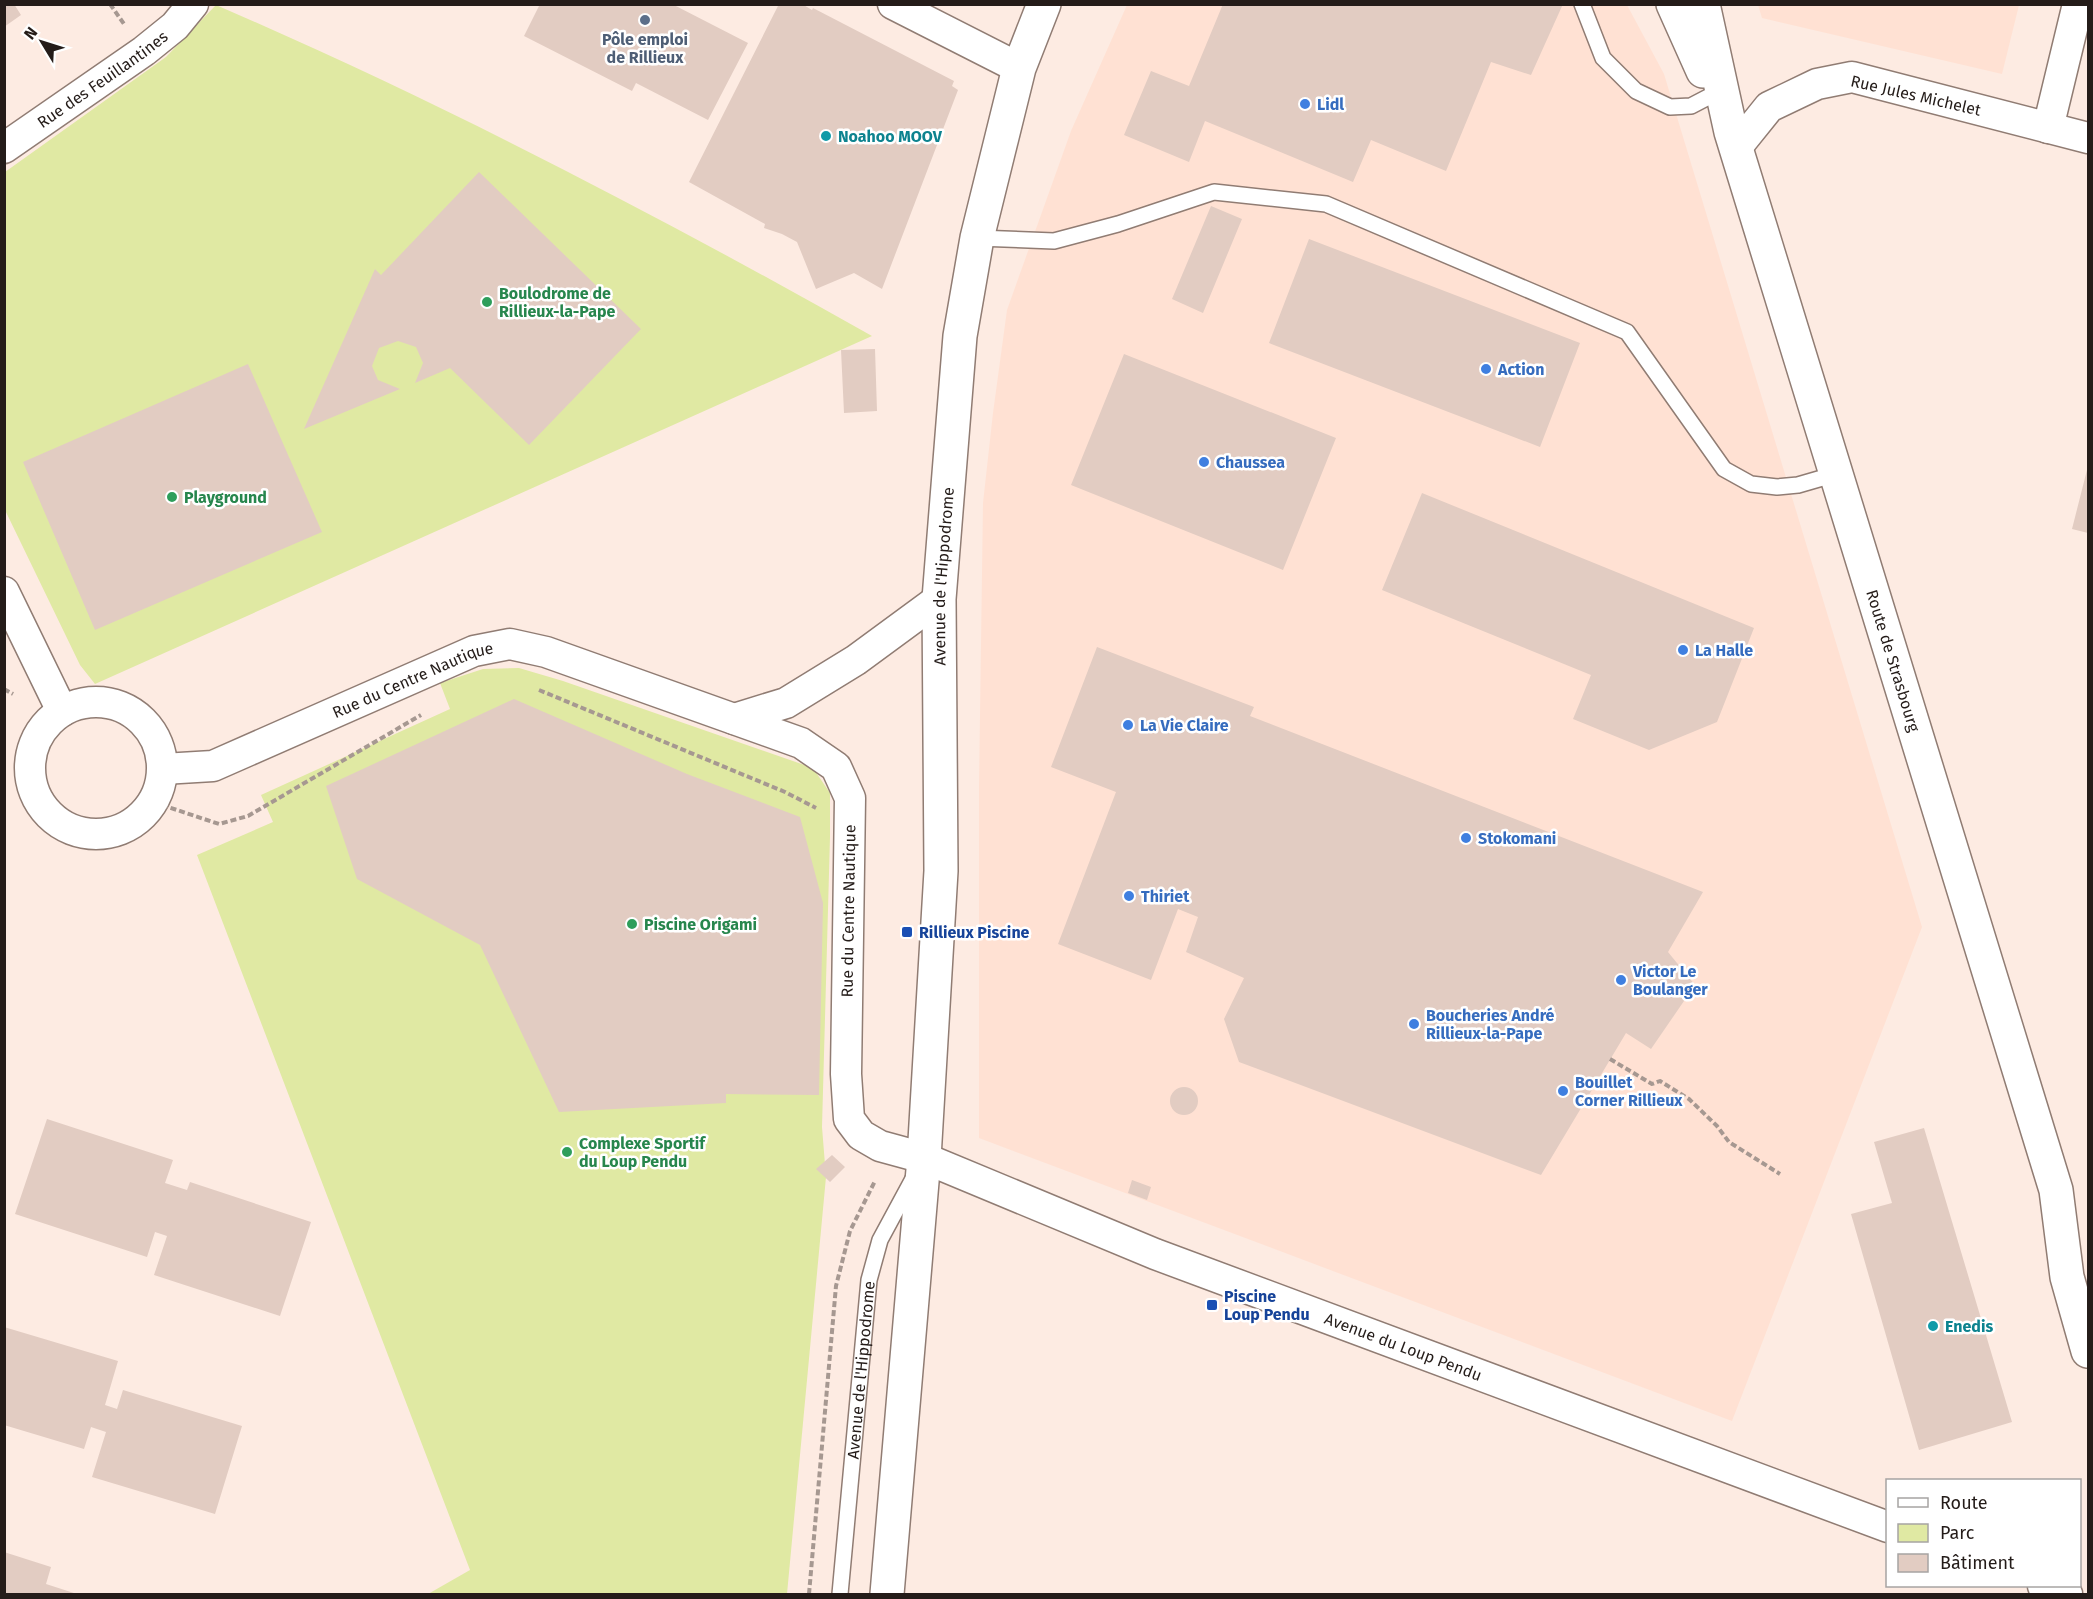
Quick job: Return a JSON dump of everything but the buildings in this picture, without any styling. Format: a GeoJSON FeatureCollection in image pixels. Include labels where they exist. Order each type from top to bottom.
{"type":"FeatureCollection","features":[{"type":"Feature","properties":{"kind":"main road","name":"Avenue de l'Hippodrome"},"geometry":{"type":"LineString","coordinates":[[887,1594],[924,1158],[941,871],[939,599],[960,336],[977,238],[1019,68],[1044,4]]}},
{"type":"Feature","properties":{"kind":"main road","name":"Route de Strasbourg"},"geometry":{"type":"LineString","coordinates":[[1672,4],[1734,140]]}},
{"type":"Feature","properties":{"kind":"main road","name":"Route de Strasbourg"},"geometry":{"type":"LineString","coordinates":[[1703,4],[1734,140],[2055,1190],[2067,1277],[2088,1351]]}},
{"type":"Feature","properties":{"kind":"main road","name":"Route de Strasbourg"},"geometry":{"type":"LineString","coordinates":[[2055,1190],[2088,1249]]}},
{"type":"Feature","properties":{"kind":"street","name":"Rue des Feuillantines"},"geometry":{"type":"LineString","coordinates":[[4,148],[144,51],[175,26],[193,4]]}},
{"type":"Feature","properties":{"kind":"street"},"geometry":{"type":"LineString","coordinates":[[894,4],[1019,68]]}},
{"type":"Feature","properties":{"kind":"street"},"geometry":{"type":"LineString","coordinates":[[2048,128],[2078,4]]}},
{"type":"Feature","properties":{"kind":"street","name":"Rue Jules Michelet"},"geometry":{"type":"LineString","coordinates":[[1734,140],[1769,107],[1817,84],[1852,77],[2088,138]]}},
{"type":"Feature","properties":{"kind":"street"},"geometry":{"type":"LineString","coordinates":[[4,592],[62,711]]}},
{"type":"Feature","properties":{"kind":"street"},"geometry":{"type":"LineString","coordinates":[[734,720],[786,703],[856,660],[939,599]]}},
{"type":"Feature","properties":{"kind":"street","name":"Rue du Centre Nautique"},"geometry":{"type":"LineString","coordinates":[[162,770],[213,766],[474,651],[510,644],[546,652],[801,743],[836,767],[850,798],[846,1074],[849,1119],[861,1135],[890,1149],[924,1158]]}},
{"type":"Feature","properties":{"kind":"street"},"geometry":{"type":"LineString","coordinates":[[88,702],[110,703],[135,714],[153,735],[160,752],[162,770],[160,788],[153,802],[139,819],[111,833],[95,835],[75,831],[54,820],[39,803],[18,752],[62,711],[88,702]]}},
{"type":"Feature","properties":{"kind":"street","name":"Avenue du Loup Pendu"},"geometry":{"type":"LineString","coordinates":[[924,1158],[1155,1254],[1886,1527]]}},
{"type":"Feature","properties":{"kind":"street"},"geometry":{"type":"LineString","coordinates":[[2046,1587],[2067,1594]]}},
{"type":"Feature","properties":{"kind":"lane"},"geometry":{"type":"LineString","coordinates":[[1582,4],[1603,58],[1636,91],[1670,106],[1691,106],[1714,94]]}},
{"type":"Feature","properties":{"kind":"lane"},"geometry":{"type":"LineString","coordinates":[[977,238],[1054,241],[1119,224],[1214,192],[1326,204],[1627,332],[1724,469],[1751,484],[1778,487],[1798,485],[1836,474]]}},
{"type":"Feature","properties":{"kind":"lane","name":"Avenue de l'Hippodrome"},"geometry":{"type":"LineString","coordinates":[[840,1594],[869,1280],[880,1240],[924,1158]]}},
{"type":"Feature","properties":{"kind":"path"},"geometry":{"type":"LineString","coordinates":[[531,686],[785,792],[849,826]]}},
{"type":"Feature","properties":{"kind":"path"},"geometry":{"type":"LineString","coordinates":[[153,802],[219,824],[248,816],[427,712]]}},
{"type":"Feature","properties":{"kind":"path"},"geometry":{"type":"LineString","coordinates":[[1611,1059],[1652,1084],[1660,1081],[1689,1099],[1717,1126],[1729,1142],[1780,1174]]}},
{"type":"Feature","properties":{"kind":"shaded area"},"geometry":{"type":"Polygon","coordinates":[[[1758,4],[2019,5],[2002,74],[1762,18],[1758,4]]]}},
{"type":"Feature","properties":{"kind":"shaded area"},"geometry":{"type":"Polygon","coordinates":[[[1127,5],[1627,5],[1664,74],[1922,927],[1732,1421],[979,1138],[979,787],[983,503],[993,413],[1007,310],[1071,131],[1127,5]]]}},
{"type":"Feature","properties":{"kind":"green space"},"geometry":{"type":"Polygon","coordinates":[[[216,5],[383,81],[548,162],[711,247],[872,336],[95,684],[80,665],[5,510],[5,172],[166,57],[216,5]]]}},
{"type":"Feature","properties":{"kind":"green space","name":"Complexe Sportif du Loup Pendu"},"geometry":{"type":"Polygon","coordinates":[[[519,668],[563,681],[813,768],[830,793],[822,1127],[826,1177],[787,1594],[428,1594],[470,1570],[197,855],[273,822],[261,795],[450,709],[440,683],[483,669],[519,668]]]}},
{"type":"Feature","properties":{"kind":"place","name":"Pôle emploi de Rillieux"},"geometry":{"type":"Point","coordinates":[645,20]}},
{"type":"Feature","properties":{"kind":"place","name":"Lidl"},"geometry":{"type":"Point","coordinates":[1305,104]}},
{"type":"Feature","properties":{"kind":"place","name":"Noahoo MOOV"},"geometry":{"type":"Point","coordinates":[826,136]}},
{"type":"Feature","properties":{"kind":"place","name":"Boulodrome de Rillieux-la-Pape"},"geometry":{"type":"Point","coordinates":[487,302]}},
{"type":"Feature","properties":{"kind":"place","name":"Action"},"geometry":{"type":"Point","coordinates":[1486,369]}},
{"type":"Feature","properties":{"kind":"place","name":"Chaussea"},"geometry":{"type":"Point","coordinates":[1204,462]}},
{"type":"Feature","properties":{"kind":"place","name":"Playground"},"geometry":{"type":"Point","coordinates":[172,497]}},
{"type":"Feature","properties":{"kind":"place","name":"La Halle"},"geometry":{"type":"Point","coordinates":[1683,650]}},
{"type":"Feature","properties":{"kind":"place","name":"La Vie Claire"},"geometry":{"type":"Point","coordinates":[1128,725]}},
{"type":"Feature","properties":{"kind":"place","name":"Stokomani"},"geometry":{"type":"Point","coordinates":[1466,838]}},
{"type":"Feature","properties":{"kind":"place","name":"Thiriet"},"geometry":{"type":"Point","coordinates":[1129,896]}},
{"type":"Feature","properties":{"kind":"place","name":"Piscine Origami"},"geometry":{"type":"Point","coordinates":[632,924]}},
{"type":"Feature","properties":{"kind":"place","name":"Rillieux Piscine"},"geometry":{"type":"Point","coordinates":[907,932]}},
{"type":"Feature","properties":{"kind":"place","name":"Victor Le Boulanger"},"geometry":{"type":"Point","coordinates":[1621,980]}},
{"type":"Feature","properties":{"kind":"place","name":"Boucheries André Rillieux-la-Pape"},"geometry":{"type":"Point","coordinates":[1414,1024]}},
{"type":"Feature","properties":{"kind":"place","name":"Bouillet Corner Rillieux"},"geometry":{"type":"Point","coordinates":[1563,1091]}},
{"type":"Feature","properties":{"kind":"place","name":"Complexe Sportif du Loup Pendu"},"geometry":{"type":"Point","coordinates":[567,1152]}},
{"type":"Feature","properties":{"kind":"place","name":"Piscine Loup Pendu"},"geometry":{"type":"Point","coordinates":[1212,1305]}},
{"type":"Feature","properties":{"kind":"place","name":"Enedis"},"geometry":{"type":"Point","coordinates":[1933,1326]}}]}
